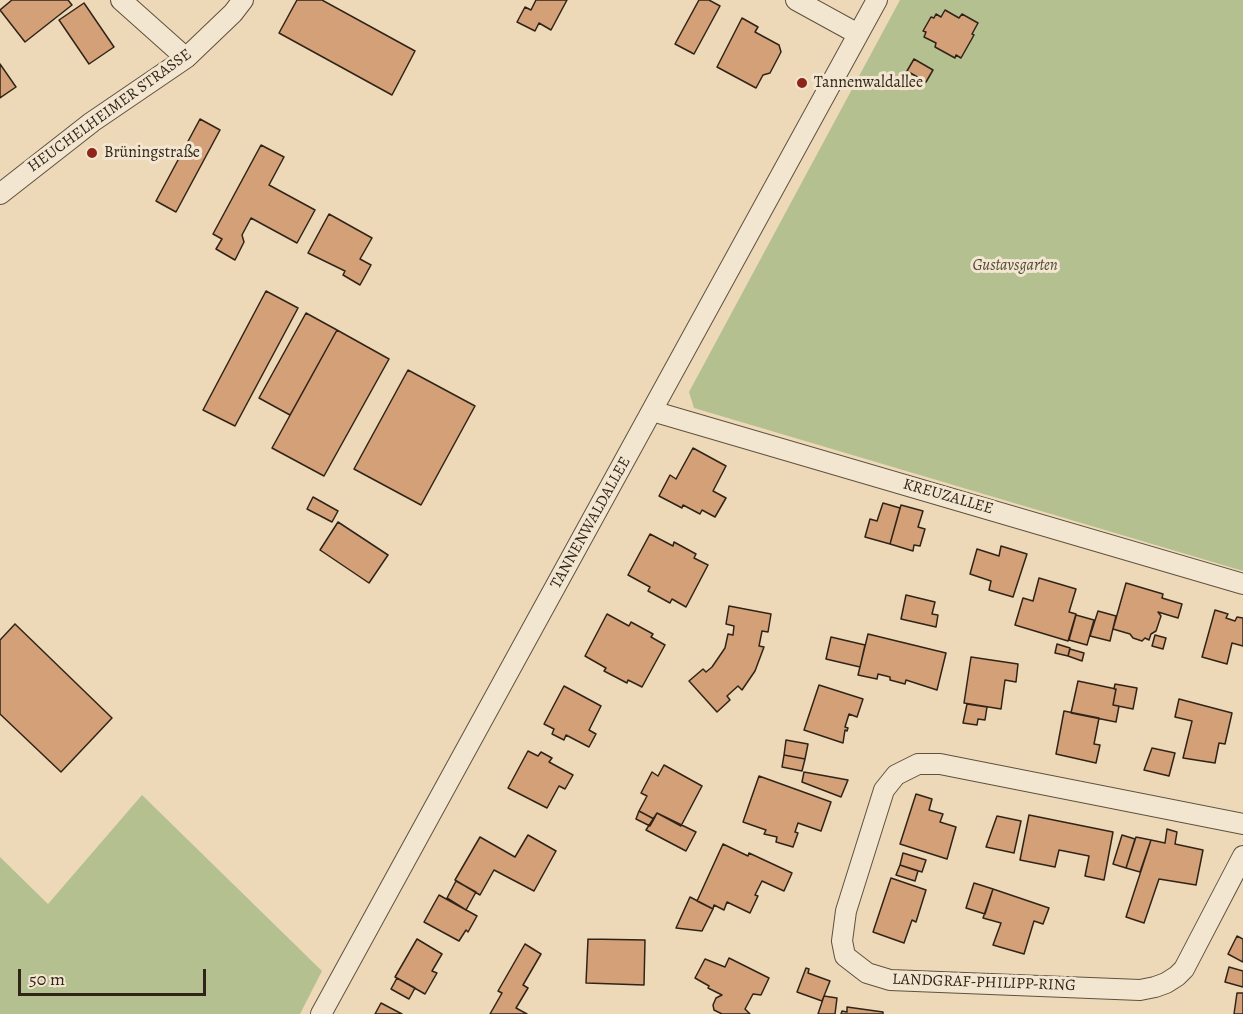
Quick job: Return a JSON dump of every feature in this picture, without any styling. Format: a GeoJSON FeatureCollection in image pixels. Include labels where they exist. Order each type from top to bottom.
{"type":"FeatureCollection","features":[{"type":"Feature","properties":{"kind":"street"},"geometry":{"type":"LineString","coordinates":[[121,0],[186,58]]}},
{"type":"Feature","properties":{"kind":"street","name":"HEUCHELHEIMER STRASSE"},"geometry":{"type":"LineString","coordinates":[[0,194],[92,122],[186,58],[233,13],[243,0]]}},
{"type":"Feature","properties":{"kind":"street"},"geometry":{"type":"LineString","coordinates":[[796,0],[858,34]]}},
{"type":"Feature","properties":{"kind":"street","name":"TANNENWALDALLEE"},"geometry":{"type":"LineString","coordinates":[[321,1014],[877,0]]}},
{"type":"Feature","properties":{"kind":"street","name":"KREUZALLEE"},"geometry":{"type":"LineString","coordinates":[[652,411],[1243,584]]}},
{"type":"Feature","properties":{"kind":"street","name":"LANDGRAF-PHILIPP-RING"},"geometry":{"type":"LineString","coordinates":[[1243,824],[940,764],[918,764],[896,775],[884,790],[846,911],[842,941],[845,956],[867,973],[890,980],[1140,990],[1155,987],[1166,983],[1184,969],[1243,856]]}},
{"type":"Feature","properties":{"kind":"green space","name":"Gustavsgarten"},"geometry":{"type":"Polygon","coordinates":[[[900,0],[1243,0],[1243,571],[694,408],[689,392],[900,0]]]}},
{"type":"Feature","properties":{"kind":"green space"},"geometry":{"type":"Polygon","coordinates":[[[142,795],[322,971],[300,1014],[0,1014],[0,857],[48,904],[142,795]]]}},
{"type":"Feature","properties":{"kind":"building"},"geometry":{"type":"Polygon","coordinates":[[[12,0],[68,0],[72,5],[25,42],[0,10],[12,0]]]}},
{"type":"Feature","properties":{"kind":"building"},"geometry":{"type":"Polygon","coordinates":[[[297,0],[322,0],[415,51],[392,95],[279,33],[297,0]]]}},
{"type":"Feature","properties":{"kind":"building"},"geometry":{"type":"Polygon","coordinates":[[[536,0],[567,0],[551,30],[539,23],[535,31],[517,22],[525,7],[531,10],[536,0]]]}},
{"type":"Feature","properties":{"kind":"building"},"geometry":{"type":"Polygon","coordinates":[[[699,0],[709,0],[720,6],[694,54],[675,44],[699,0]]]}},
{"type":"Feature","properties":{"kind":"building"},"geometry":{"type":"Polygon","coordinates":[[[84,3],[114,47],[89,64],[59,20],[84,3]]]}},
{"type":"Feature","properties":{"kind":"building"},"geometry":{"type":"Polygon","coordinates":[[[945,10],[959,18],[962,14],[978,23],[961,58],[956,55],[955,58],[935,47],[936,43],[924,37],[926,32],[923,31],[931,17],[934,18],[936,14],[941,17],[945,10]]]}},
{"type":"Feature","properties":{"kind":"building"},"geometry":{"type":"Polygon","coordinates":[[[742,18],[758,27],[755,32],[779,45],[781,52],[770,73],[763,75],[756,88],[717,67],[742,18]]]}},
{"type":"Feature","properties":{"kind":"building"},"geometry":{"type":"Polygon","coordinates":[[[914,59],[933,70],[926,82],[907,71],[914,59]]]}},
{"type":"Feature","properties":{"kind":"building"},"geometry":{"type":"Polygon","coordinates":[[[0,64],[16,87],[0,98],[0,64]]]}},
{"type":"Feature","properties":{"kind":"building"},"geometry":{"type":"Polygon","coordinates":[[[200,119],[220,130],[176,212],[156,201],[200,119]]]}},
{"type":"Feature","properties":{"kind":"building"},"geometry":{"type":"Polygon","coordinates":[[[261,145],[284,157],[269,185],[315,210],[297,243],[251,218],[242,235],[244,242],[235,260],[216,249],[222,239],[213,234],[261,145]]]}},
{"type":"Feature","properties":{"kind":"building"},"geometry":{"type":"Polygon","coordinates":[[[329,214],[372,238],[360,259],[371,265],[360,285],[343,275],[345,271],[308,253],[329,214]]]}},
{"type":"Feature","properties":{"kind":"building"},"geometry":{"type":"Polygon","coordinates":[[[266,291],[298,308],[235,426],[203,410],[266,291]]]}},
{"type":"Feature","properties":{"kind":"building"},"geometry":{"type":"Polygon","coordinates":[[[306,313],[337,330],[290,415],[259,398],[306,313]]]}},
{"type":"Feature","properties":{"kind":"building"},"geometry":{"type":"Polygon","coordinates":[[[337,330],[389,359],[324,476],[272,448],[337,330]]]}},
{"type":"Feature","properties":{"kind":"building"},"geometry":{"type":"Polygon","coordinates":[[[408,370],[475,406],[421,505],[354,469],[408,370]]]}},
{"type":"Feature","properties":{"kind":"building"},"geometry":{"type":"Polygon","coordinates":[[[693,448],[726,466],[713,491],[726,498],[715,517],[702,510],[700,514],[683,505],[682,508],[659,496],[670,475],[676,479],[693,448]]]}},
{"type":"Feature","properties":{"kind":"building"},"geometry":{"type":"Polygon","coordinates":[[[313,497],[338,511],[332,522],[307,509],[313,497]]]}},
{"type":"Feature","properties":{"kind":"building"},"geometry":{"type":"Polygon","coordinates":[[[883,503],[900,508],[890,544],[865,537],[870,519],[877,521],[883,503]]]}},
{"type":"Feature","properties":{"kind":"building"},"geometry":{"type":"Polygon","coordinates":[[[901,505],[923,511],[918,527],[925,529],[920,546],[914,545],[913,551],[890,544],[901,505]]]}},
{"type":"Feature","properties":{"kind":"building"},"geometry":{"type":"Polygon","coordinates":[[[338,522],[388,555],[369,583],[320,550],[338,522]]]}},
{"type":"Feature","properties":{"kind":"building"},"geometry":{"type":"Polygon","coordinates":[[[650,534],[673,546],[674,542],[696,554],[694,558],[708,565],[686,607],[672,599],[670,603],[648,591],[650,587],[628,575],[650,534]]]}},
{"type":"Feature","properties":{"kind":"building"},"geometry":{"type":"Polygon","coordinates":[[[1001,546],[1027,554],[1013,597],[989,590],[991,581],[970,574],[977,549],[999,556],[1001,546]]]}},
{"type":"Feature","properties":{"kind":"building"},"geometry":{"type":"Polygon","coordinates":[[[1039,578],[1076,589],[1069,612],[1076,614],[1068,641],[1015,625],[1023,598],[1033,601],[1039,578]]]}},
{"type":"Feature","properties":{"kind":"building"},"geometry":{"type":"Polygon","coordinates":[[[1126,583],[1163,594],[1162,598],[1182,604],[1178,618],[1158,612],[1161,616],[1156,631],[1151,634],[1149,640],[1145,638],[1142,641],[1133,638],[1130,634],[1113,629],[1126,583]]]}},
{"type":"Feature","properties":{"kind":"building"},"geometry":{"type":"Polygon","coordinates":[[[906,595],[935,602],[932,614],[938,615],[936,627],[901,619],[906,595]]]}},
{"type":"Feature","properties":{"kind":"building"},"geometry":{"type":"Polygon","coordinates":[[[729,606],[771,614],[768,632],[762,631],[759,646],[764,647],[755,671],[742,690],[738,686],[727,696],[730,700],[717,712],[689,681],[703,669],[706,672],[712,667],[725,648],[728,634],[733,635],[734,626],[726,624],[729,606]]]}},
{"type":"Feature","properties":{"kind":"building"},"geometry":{"type":"Polygon","coordinates":[[[1215,610],[1228,614],[1226,618],[1235,621],[1237,617],[1243,618],[1243,646],[1232,643],[1227,664],[1202,657],[1215,610]]]}},
{"type":"Feature","properties":{"kind":"building"},"geometry":{"type":"Polygon","coordinates":[[[1098,611],[1116,616],[1110,641],[1090,636],[1098,611]]]}},
{"type":"Feature","properties":{"kind":"building"},"geometry":{"type":"Polygon","coordinates":[[[607,614],[629,626],[631,622],[653,634],[651,637],[665,645],[642,687],[628,680],[627,683],[604,671],[606,668],[585,656],[607,614]]]}},
{"type":"Feature","properties":{"kind":"building"},"geometry":{"type":"Polygon","coordinates":[[[1076,615],[1094,620],[1087,645],[1069,640],[1076,615]]]}},
{"type":"Feature","properties":{"kind":"building"},"geometry":{"type":"Polygon","coordinates":[[[15,624],[112,718],[61,772],[0,714],[0,640],[15,624]]]}},
{"type":"Feature","properties":{"kind":"building"},"geometry":{"type":"Polygon","coordinates":[[[868,634],[946,653],[937,690],[906,680],[905,684],[890,680],[890,677],[878,674],[877,679],[858,675],[868,634]]]}},
{"type":"Feature","properties":{"kind":"building"},"geometry":{"type":"Polygon","coordinates":[[[1155,635],[1166,638],[1163,649],[1152,646],[1155,635]]]}},
{"type":"Feature","properties":{"kind":"building"},"geometry":{"type":"Polygon","coordinates":[[[831,637],[865,645],[860,667],[826,659],[831,637]]]}},
{"type":"Feature","properties":{"kind":"building"},"geometry":{"type":"Polygon","coordinates":[[[1057,644],[1070,648],[1068,656],[1055,653],[1057,644]]]}},
{"type":"Feature","properties":{"kind":"building"},"geometry":{"type":"Polygon","coordinates":[[[1070,649],[1084,653],[1082,661],[1068,656],[1070,649]]]}},
{"type":"Feature","properties":{"kind":"building"},"geometry":{"type":"Polygon","coordinates":[[[971,657],[1018,664],[1016,682],[1005,680],[1001,709],[964,703],[971,657]]]}},
{"type":"Feature","properties":{"kind":"building"},"geometry":{"type":"Polygon","coordinates":[[[1078,681],[1116,689],[1113,705],[1119,706],[1116,722],[1071,713],[1078,681]]]}},
{"type":"Feature","properties":{"kind":"building"},"geometry":{"type":"Polygon","coordinates":[[[1115,684],[1137,688],[1133,709],[1113,705],[1115,684]]]}},
{"type":"Feature","properties":{"kind":"building"},"geometry":{"type":"Polygon","coordinates":[[[819,685],[863,699],[857,717],[849,714],[845,727],[848,728],[847,731],[845,730],[843,743],[804,730],[819,685]]]}},
{"type":"Feature","properties":{"kind":"building"},"geometry":{"type":"Polygon","coordinates":[[[564,686],[601,706],[589,730],[596,734],[589,747],[566,735],[564,740],[552,734],[554,729],[544,724],[564,686]]]}},
{"type":"Feature","properties":{"kind":"building"},"geometry":{"type":"Polygon","coordinates":[[[1179,699],[1232,713],[1225,744],[1219,743],[1215,763],[1183,758],[1192,721],[1175,717],[1179,699]]]}},
{"type":"Feature","properties":{"kind":"building"},"geometry":{"type":"Polygon","coordinates":[[[967,704],[987,707],[985,720],[978,719],[977,725],[963,723],[967,704]]]}},
{"type":"Feature","properties":{"kind":"building"},"geometry":{"type":"Polygon","coordinates":[[[1064,711],[1099,718],[1094,744],[1100,745],[1096,763],[1056,754],[1064,711]]]}},
{"type":"Feature","properties":{"kind":"building"},"geometry":{"type":"Polygon","coordinates":[[[786,740],[808,744],[805,759],[784,755],[786,740]]]}},
{"type":"Feature","properties":{"kind":"building"},"geometry":{"type":"Polygon","coordinates":[[[1152,748],[1175,753],[1169,776],[1144,770],[1152,748]]]}},
{"type":"Feature","properties":{"kind":"building"},"geometry":{"type":"Polygon","coordinates":[[[528,751],[538,756],[541,752],[552,758],[549,762],[573,775],[565,789],[559,786],[547,808],[508,788],[528,751]]]}},
{"type":"Feature","properties":{"kind":"building"},"geometry":{"type":"Polygon","coordinates":[[[784,755],[805,759],[802,771],[782,767],[784,755]]]}},
{"type":"Feature","properties":{"kind":"building"},"geometry":{"type":"Polygon","coordinates":[[[664,765],[702,786],[681,826],[657,813],[654,819],[639,811],[647,796],[641,793],[652,772],[658,776],[664,765]]]}},
{"type":"Feature","properties":{"kind":"building"},"geometry":{"type":"Polygon","coordinates":[[[804,772],[848,780],[841,797],[802,782],[804,772]]]}},
{"type":"Feature","properties":{"kind":"building"},"geometry":{"type":"Polygon","coordinates":[[[759,776],[831,802],[821,831],[798,823],[795,832],[798,833],[793,847],[776,842],[777,837],[764,834],[766,830],[743,822],[759,776]]]}},
{"type":"Feature","properties":{"kind":"building"},"geometry":{"type":"Polygon","coordinates":[[[916,794],[932,799],[929,810],[943,814],[940,822],[956,827],[947,859],[900,844],[916,794]]]}},
{"type":"Feature","properties":{"kind":"building"},"geometry":{"type":"Polygon","coordinates":[[[639,811],[654,819],[650,826],[636,819],[639,811]]]}},
{"type":"Feature","properties":{"kind":"building"},"geometry":{"type":"Polygon","coordinates":[[[657,813],[696,832],[686,851],[646,830],[657,813]]]}},
{"type":"Feature","properties":{"kind":"building"},"geometry":{"type":"Polygon","coordinates":[[[1029,815],[1113,832],[1104,880],[1085,876],[1089,856],[1059,850],[1055,867],[1020,860],[1029,815]]]}},
{"type":"Feature","properties":{"kind":"building"},"geometry":{"type":"Polygon","coordinates":[[[997,816],[1021,821],[1014,853],[986,847],[997,816]]]}},
{"type":"Feature","properties":{"kind":"building"},"geometry":{"type":"Polygon","coordinates":[[[1167,829],[1177,832],[1175,844],[1203,850],[1196,885],[1159,879],[1144,923],[1126,917],[1151,840],[1165,843],[1167,829]]]}},
{"type":"Feature","properties":{"kind":"building"},"geometry":{"type":"Polygon","coordinates":[[[528,835],[556,851],[534,891],[494,870],[480,895],[455,880],[480,837],[515,857],[528,835]]]}},
{"type":"Feature","properties":{"kind":"building"},"geometry":{"type":"Polygon","coordinates":[[[1122,835],[1135,839],[1126,868],[1113,864],[1122,835]]]}},
{"type":"Feature","properties":{"kind":"building"},"geometry":{"type":"Polygon","coordinates":[[[1136,837],[1151,840],[1140,872],[1126,868],[1136,837]]]}},
{"type":"Feature","properties":{"kind":"building"},"geometry":{"type":"Polygon","coordinates":[[[723,844],[792,873],[784,891],[762,881],[750,913],[727,902],[724,910],[714,905],[713,909],[697,901],[723,844]]]}},
{"type":"Feature","properties":{"kind":"building"},"geometry":{"type":"Polygon","coordinates":[[[903,853],[926,860],[922,872],[900,865],[903,853]]]}},
{"type":"Feature","properties":{"kind":"building"},"geometry":{"type":"Polygon","coordinates":[[[900,865],[918,871],[915,881],[896,875],[900,865]]]}},
{"type":"Feature","properties":{"kind":"building"},"geometry":{"type":"Polygon","coordinates":[[[891,878],[926,890],[916,922],[912,920],[904,943],[873,932],[891,878]]]}},
{"type":"Feature","properties":{"kind":"building"},"geometry":{"type":"Polygon","coordinates":[[[456,881],[476,892],[466,910],[447,898],[456,881]]]}},
{"type":"Feature","properties":{"kind":"building"},"geometry":{"type":"Polygon","coordinates":[[[974,883],[993,889],[985,914],[966,908],[974,883]]]}},
{"type":"Feature","properties":{"kind":"building"},"geometry":{"type":"Polygon","coordinates":[[[993,889],[1049,908],[1043,924],[1034,921],[1024,954],[993,945],[1001,923],[983,918],[993,889]]]}},
{"type":"Feature","properties":{"kind":"building"},"geometry":{"type":"Polygon","coordinates":[[[439,895],[477,916],[468,932],[466,930],[459,941],[424,922],[439,895]]]}},
{"type":"Feature","properties":{"kind":"building"},"geometry":{"type":"Polygon","coordinates":[[[690,897],[713,909],[702,931],[676,928],[690,897]]]}},
{"type":"Feature","properties":{"kind":"building"},"geometry":{"type":"Polygon","coordinates":[[[1237,936],[1243,939],[1243,962],[1228,954],[1237,936]]]}},
{"type":"Feature","properties":{"kind":"building"},"geometry":{"type":"Polygon","coordinates":[[[417,939],[442,954],[432,971],[437,973],[425,994],[395,977],[417,939]]]}},
{"type":"Feature","properties":{"kind":"building"},"geometry":{"type":"Polygon","coordinates":[[[588,939],[645,940],[644,985],[586,983],[588,939]]]}},
{"type":"Feature","properties":{"kind":"building"},"geometry":{"type":"Polygon","coordinates":[[[525,944],[541,954],[523,985],[528,988],[516,1008],[527,1014],[490,1014],[502,993],[498,991],[525,944]]]}},
{"type":"Feature","properties":{"kind":"building"},"geometry":{"type":"Polygon","coordinates":[[[729,958],[769,978],[761,995],[753,994],[745,1009],[750,1014],[722,1014],[714,1010],[713,1005],[716,998],[722,995],[695,978],[705,959],[725,967],[729,958]]]}},
{"type":"Feature","properties":{"kind":"building"},"geometry":{"type":"Polygon","coordinates":[[[1229,967],[1243,971],[1243,987],[1225,982],[1229,967]]]}},
{"type":"Feature","properties":{"kind":"building"},"geometry":{"type":"Polygon","coordinates":[[[806,968],[809,969],[808,973],[830,981],[822,1001],[797,992],[806,968]]]}},
{"type":"Feature","properties":{"kind":"building"},"geometry":{"type":"Polygon","coordinates":[[[397,978],[415,988],[409,999],[391,989],[397,978]]]}},
{"type":"Feature","properties":{"kind":"building"},"geometry":{"type":"Polygon","coordinates":[[[1237,993],[1243,993],[1243,1014],[1234,1014],[1237,993]]]}},
{"type":"Feature","properties":{"kind":"building"},"geometry":{"type":"Polygon","coordinates":[[[824,996],[837,998],[835,1014],[818,1014],[824,996]]]}},
{"type":"Feature","properties":{"kind":"building"},"geometry":{"type":"Polygon","coordinates":[[[381,1003],[402,1014],[375,1014],[381,1003]]]}},
{"type":"Feature","properties":{"kind":"building"},"geometry":{"type":"Polygon","coordinates":[[[847,1007],[883,1012],[883,1014],[841,1014],[842,1011],[847,1012],[847,1007]]]}},
{"type":"Feature","properties":{"kind":"place","name":"Tannenwaldallee"},"geometry":{"type":"Point","coordinates":[802,83]}},
{"type":"Feature","properties":{"kind":"place","name":"Brüningstraße"},"geometry":{"type":"Point","coordinates":[92,153]}}]}
